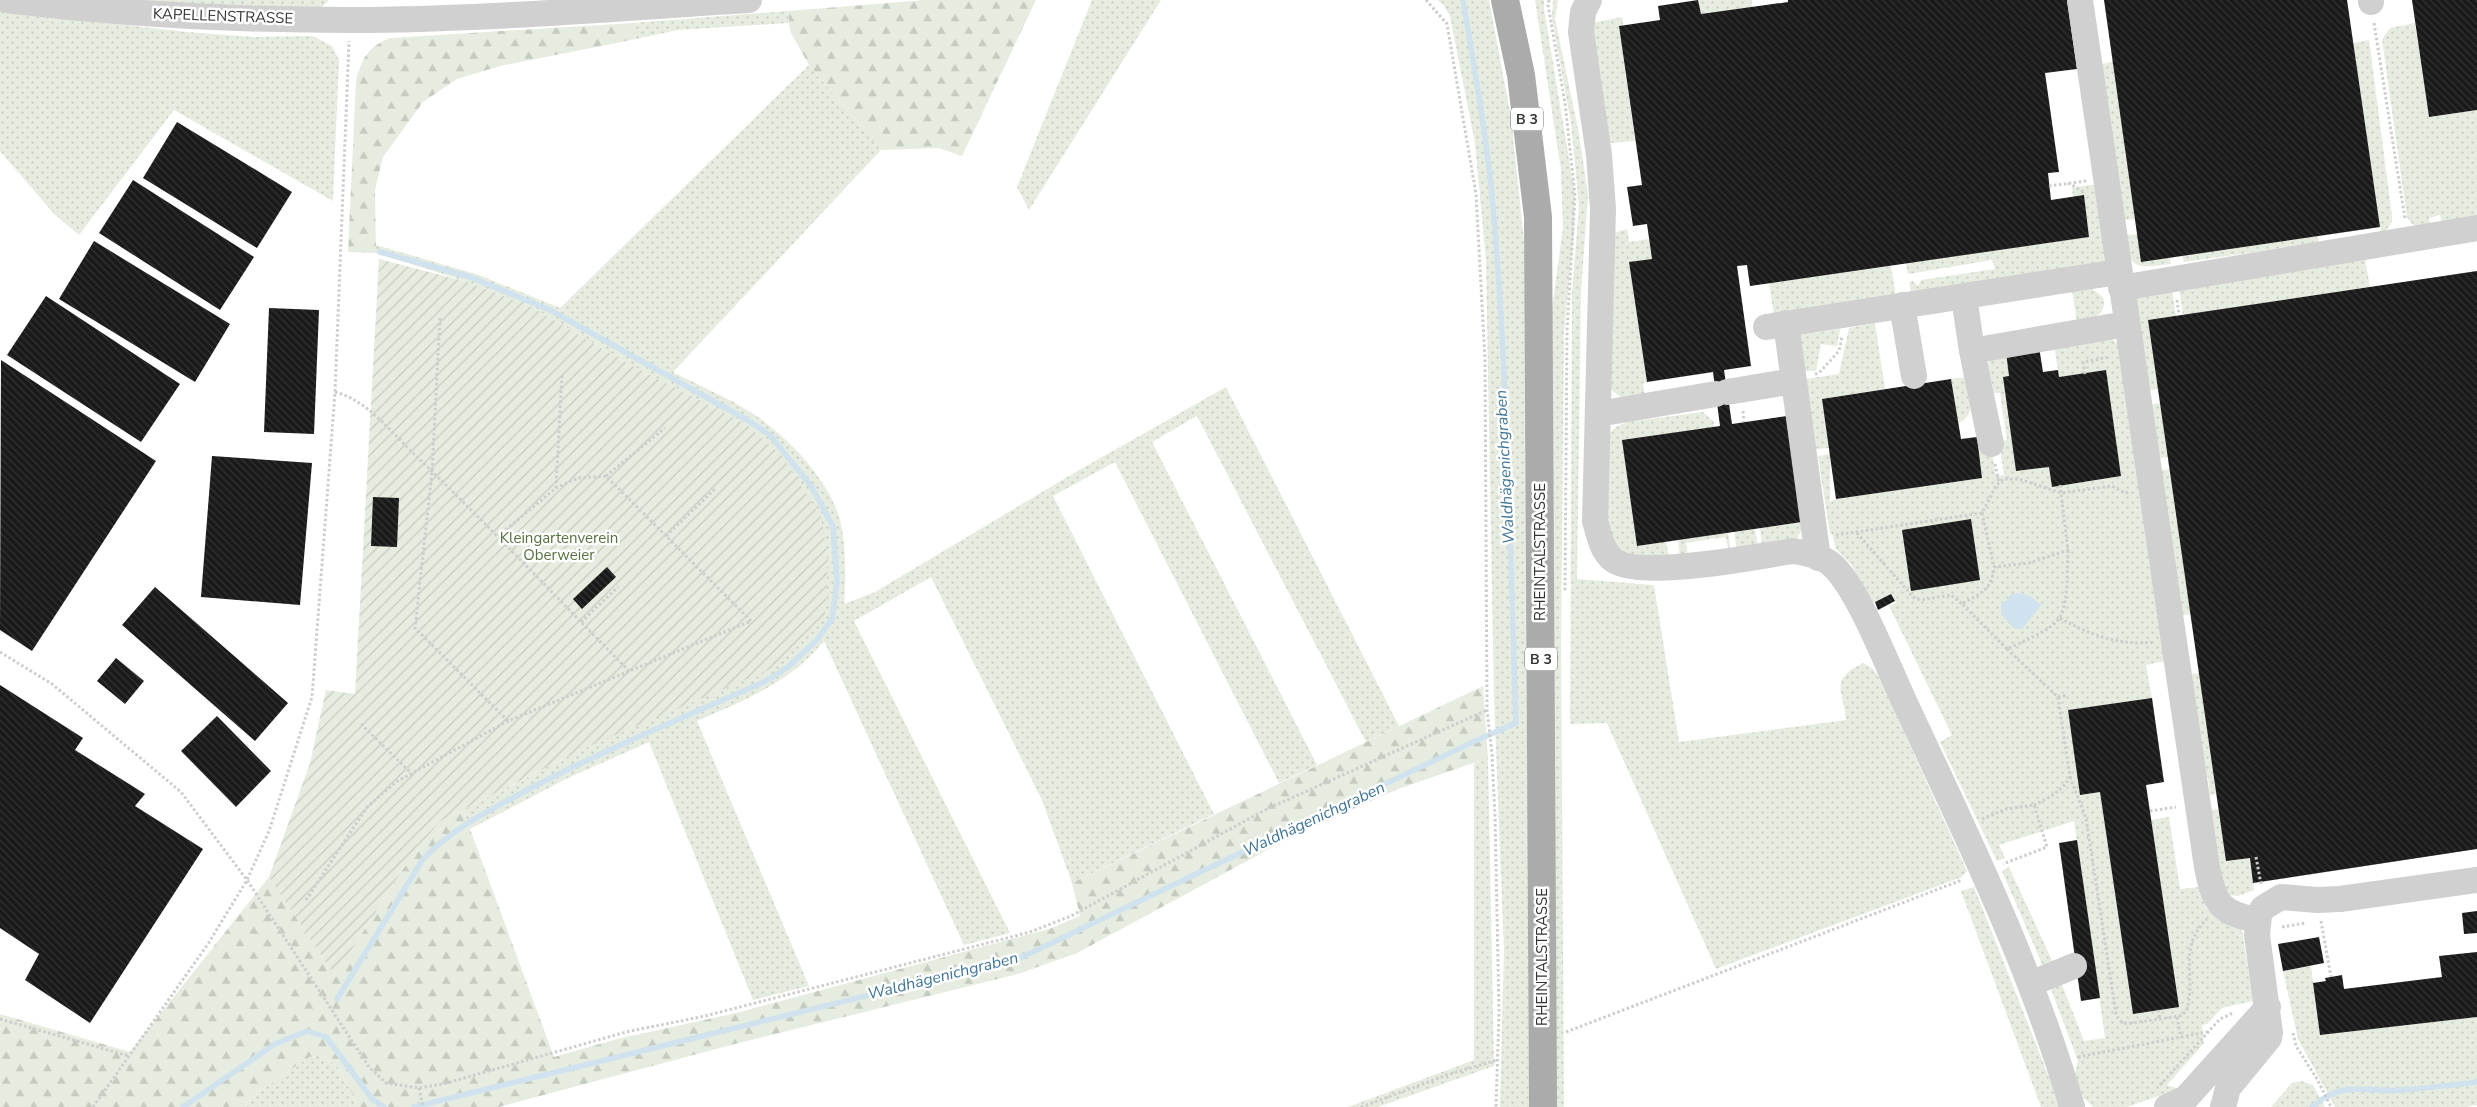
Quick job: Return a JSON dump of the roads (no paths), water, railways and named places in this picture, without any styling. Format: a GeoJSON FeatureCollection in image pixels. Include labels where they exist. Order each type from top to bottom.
{"type":"FeatureCollection","features":[{"type":"Feature","properties":{"kind":"main road","name":"RHEINTALSTRASSE"},"geometry":{"type":"LineString","coordinates":[[1511,7],[1531,144],[1538,217],[1543,1107]]}},
{"type":"Feature","properties":{"kind":"street","name":"KAPELLENSTRASSE"},"geometry":{"type":"LineString","coordinates":[[6,0],[202,18],[351,7],[520,15],[749,0]]}},
{"type":"Feature","properties":{"kind":"street"},"geometry":{"type":"LineString","coordinates":[[1589,0],[1583,12],[1581,32],[1599,155],[1603,209],[1595,521],[1601,543],[1612,560],[1633,568],[1661,569],[1793,551],[1808,553],[1816,548]]}},
{"type":"Feature","properties":{"kind":"street"},"geometry":{"type":"LineString","coordinates":[[2080,0],[2207,867],[2212,890],[2220,907],[2244,918],[2267,918]]}},
{"type":"Feature","properties":{"kind":"street"},"geometry":{"type":"LineString","coordinates":[[2072,1107],[2058,1060],[2030,984],[1996,867],[1964,828],[1847,584],[1816,548],[1794,380],[1776,325],[1964,296],[2120,280],[2408,240],[2477,228]]}},
{"type":"Feature","properties":{"kind":"street"},"geometry":{"type":"LineString","coordinates":[[1964,296],[1972,350],[1992,444]]}},
{"type":"Feature","properties":{"kind":"street"},"geometry":{"type":"LineString","coordinates":[[1902,305],[1914,376]]}},
{"type":"Feature","properties":{"kind":"street"},"geometry":{"type":"LineString","coordinates":[[1972,350],[2126,324]]}},
{"type":"Feature","properties":{"kind":"street"},"geometry":{"type":"LineString","coordinates":[[1598,414],[1794,380]]}},
{"type":"Feature","properties":{"kind":"street"},"geometry":{"type":"LineString","coordinates":[[2223,1107],[2228,1088],[2268,1038],[2271,1027],[2257,936],[2281,897],[2317,900],[2340,899],[2477,880]]}},
{"type":"Feature","properties":{"kind":"street"},"geometry":{"type":"LineString","coordinates":[[2030,984],[2074,966]]}},
{"type":"Feature","properties":{"kind":"street"},"geometry":{"type":"LineString","coordinates":[[2160,1099],[2186,1098],[2268,1007]]}},
{"type":"Feature","properties":{"kind":"water"},"geometry":{"type":"Polygon","coordinates":[[[2018,593],[2030,596],[2041,605],[2022,629],[2013,628],[2001,614],[2001,603],[2007,600],[2011,594],[2018,593]]]}},
{"type":"Feature","properties":{"kind":"waterway","name":"Waldhägenichgraben"},"geometry":{"type":"LineString","coordinates":[[414,1107],[1020,958],[1516,723],[1506,407],[1499,280],[1488,162],[1463,0]]}},
{"type":"Feature","properties":{"kind":"waterway"},"geometry":{"type":"LineString","coordinates":[[337,999],[423,859],[447,837],[502,803],[559,774],[617,746],[764,682],[788,667],[816,641],[832,619],[837,582],[833,526],[811,486],[770,435],[747,420],[550,310],[470,277],[380,252]]}},
{"type":"Feature","properties":{"kind":"waterway","name":"Waldhägenichgraben"},"geometry":{"type":"LineString","coordinates":[[183,1107],[275,1044],[307,1031],[326,1037],[373,1100],[384,1107]]}},
{"type":"Feature","properties":{"kind":"waterway"},"geometry":{"type":"LineString","coordinates":[[2312,1107],[2323,1098],[2345,1090],[2403,1090],[2477,1082]]}},
{"type":"Feature","properties":{"kind":"park label","name":"Kleingartenverein Oberweier"},"geometry":{"type":"Point","coordinates":[559,546]}}]}
